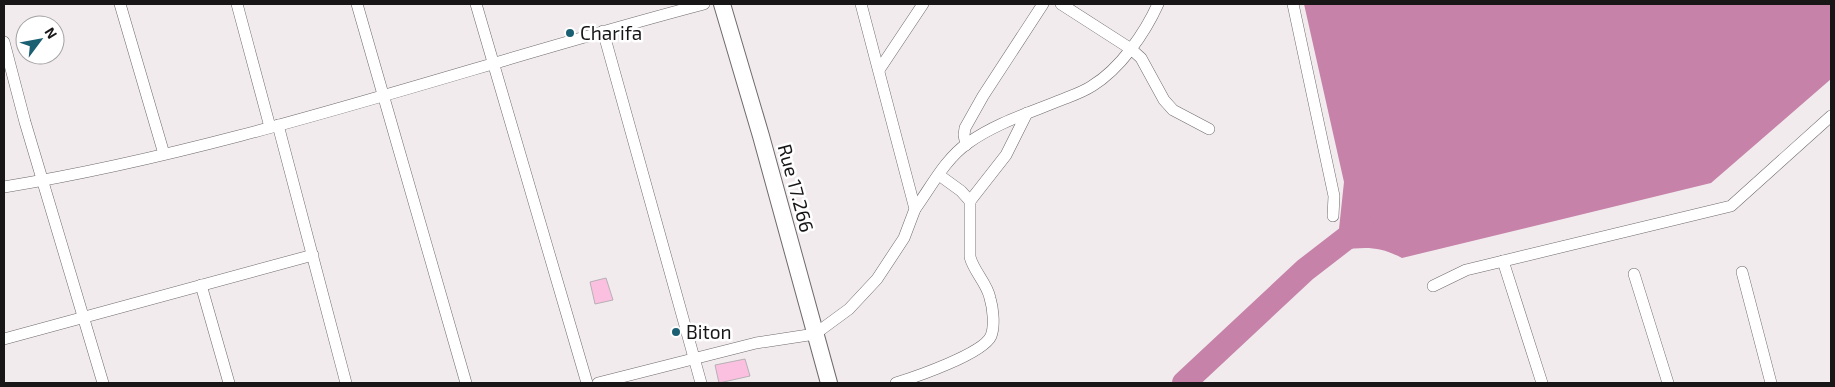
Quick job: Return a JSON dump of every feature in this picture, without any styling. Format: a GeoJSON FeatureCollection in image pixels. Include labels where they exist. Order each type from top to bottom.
{"type":"FeatureCollection","features":[{"type":"Feature","properties":{"kind":"main road","name":"Rue 17.266"},"geometry":{"type":"LineString","coordinates":[[722,4],[829,383]]}},
{"type":"Feature","properties":{"kind":"street"},"geometry":{"type":"LineString","coordinates":[[120,4],[164,154]]}},
{"type":"Feature","properties":{"kind":"street"},"geometry":{"type":"LineString","coordinates":[[237,4],[313,255],[346,383]]}},
{"type":"Feature","properties":{"kind":"street"},"geometry":{"type":"LineString","coordinates":[[357,4],[466,383]]}},
{"type":"Feature","properties":{"kind":"street"},"geometry":{"type":"LineString","coordinates":[[476,4],[587,383]]}},
{"type":"Feature","properties":{"kind":"street"},"geometry":{"type":"LineString","coordinates":[[4,187],[42,181],[164,154],[274,126],[384,96],[603,30],[704,4]]}},
{"type":"Feature","properties":{"kind":"street"},"geometry":{"type":"LineString","coordinates":[[861,4],[915,208]]}},
{"type":"Feature","properties":{"kind":"street"},"geometry":{"type":"LineString","coordinates":[[880,70],[923,4]]}},
{"type":"Feature","properties":{"kind":"street"},"geometry":{"type":"LineString","coordinates":[[966,145],[965,128],[983,96],[1043,4]]}},
{"type":"Feature","properties":{"kind":"street"},"geometry":{"type":"LineString","coordinates":[[1061,4],[1142,58],[1164,100],[1173,110],[1209,129]]}},
{"type":"Feature","properties":{"kind":"street"},"geometry":{"type":"LineString","coordinates":[[598,383],[756,343],[815,334],[849,309],[877,279],[904,238],[915,208],[949,162],[966,145],[988,129],[1092,87],[1107,75],[1131,49],[1150,22],[1158,4]]}},
{"type":"Feature","properties":{"kind":"street"},"geometry":{"type":"LineString","coordinates":[[1293,4],[1334,196],[1333,216]]}},
{"type":"Feature","properties":{"kind":"street"},"geometry":{"type":"LineString","coordinates":[[603,30],[701,383]]}},
{"type":"Feature","properties":{"kind":"street"},"geometry":{"type":"LineString","coordinates":[[4,42],[42,181],[103,383]]}},
{"type":"Feature","properties":{"kind":"street"},"geometry":{"type":"LineString","coordinates":[[896,383],[951,363],[981,346],[991,336],[990,295],[975,270],[970,257],[970,201],[1006,155],[1027,113]]}},
{"type":"Feature","properties":{"kind":"street"},"geometry":{"type":"LineString","coordinates":[[1433,286],[1466,270],[1731,206],[1831,116]]}},
{"type":"Feature","properties":{"kind":"street"},"geometry":{"type":"LineString","coordinates":[[939,175],[970,201]]}},
{"type":"Feature","properties":{"kind":"street"},"geometry":{"type":"LineString","coordinates":[[4,339],[313,255]]}},
{"type":"Feature","properties":{"kind":"street"},"geometry":{"type":"LineString","coordinates":[[1503,261],[1542,383]]}},
{"type":"Feature","properties":{"kind":"street"},"geometry":{"type":"LineString","coordinates":[[1742,272],[1771,383]]}},
{"type":"Feature","properties":{"kind":"street"},"geometry":{"type":"LineString","coordinates":[[1634,274],[1668,383]]}},
{"type":"Feature","properties":{"kind":"street"},"geometry":{"type":"LineString","coordinates":[[201,285],[229,383]]}},
{"type":"Feature","properties":{"kind":"shaded area"},"geometry":{"type":"Polygon","coordinates":[[[1304,4],[1831,4],[1831,79],[1711,183],[1402,258],[1386,251],[1372,248],[1341,250],[1333,239],[1339,229],[1344,182],[1304,4]]]}},
{"type":"Feature","properties":{"kind":"building"},"geometry":{"type":"Polygon","coordinates":[[[606,278],[613,300],[595,304],[590,282],[606,278]]]}},
{"type":"Feature","properties":{"kind":"building"},"geometry":{"type":"Polygon","coordinates":[[[745,359],[750,376],[719,383],[715,365],[745,359]]]}},
{"type":"Feature","properties":{"kind":"waterway"},"geometry":{"type":"LineString","coordinates":[[1184,383],[1305,270],[1362,226]]}},
{"type":"Feature","properties":{"kind":"place","name":"Charifa"},"geometry":{"type":"Point","coordinates":[570,33]}},
{"type":"Feature","properties":{"kind":"place","name":"Biton"},"geometry":{"type":"Point","coordinates":[676,332]}}]}
